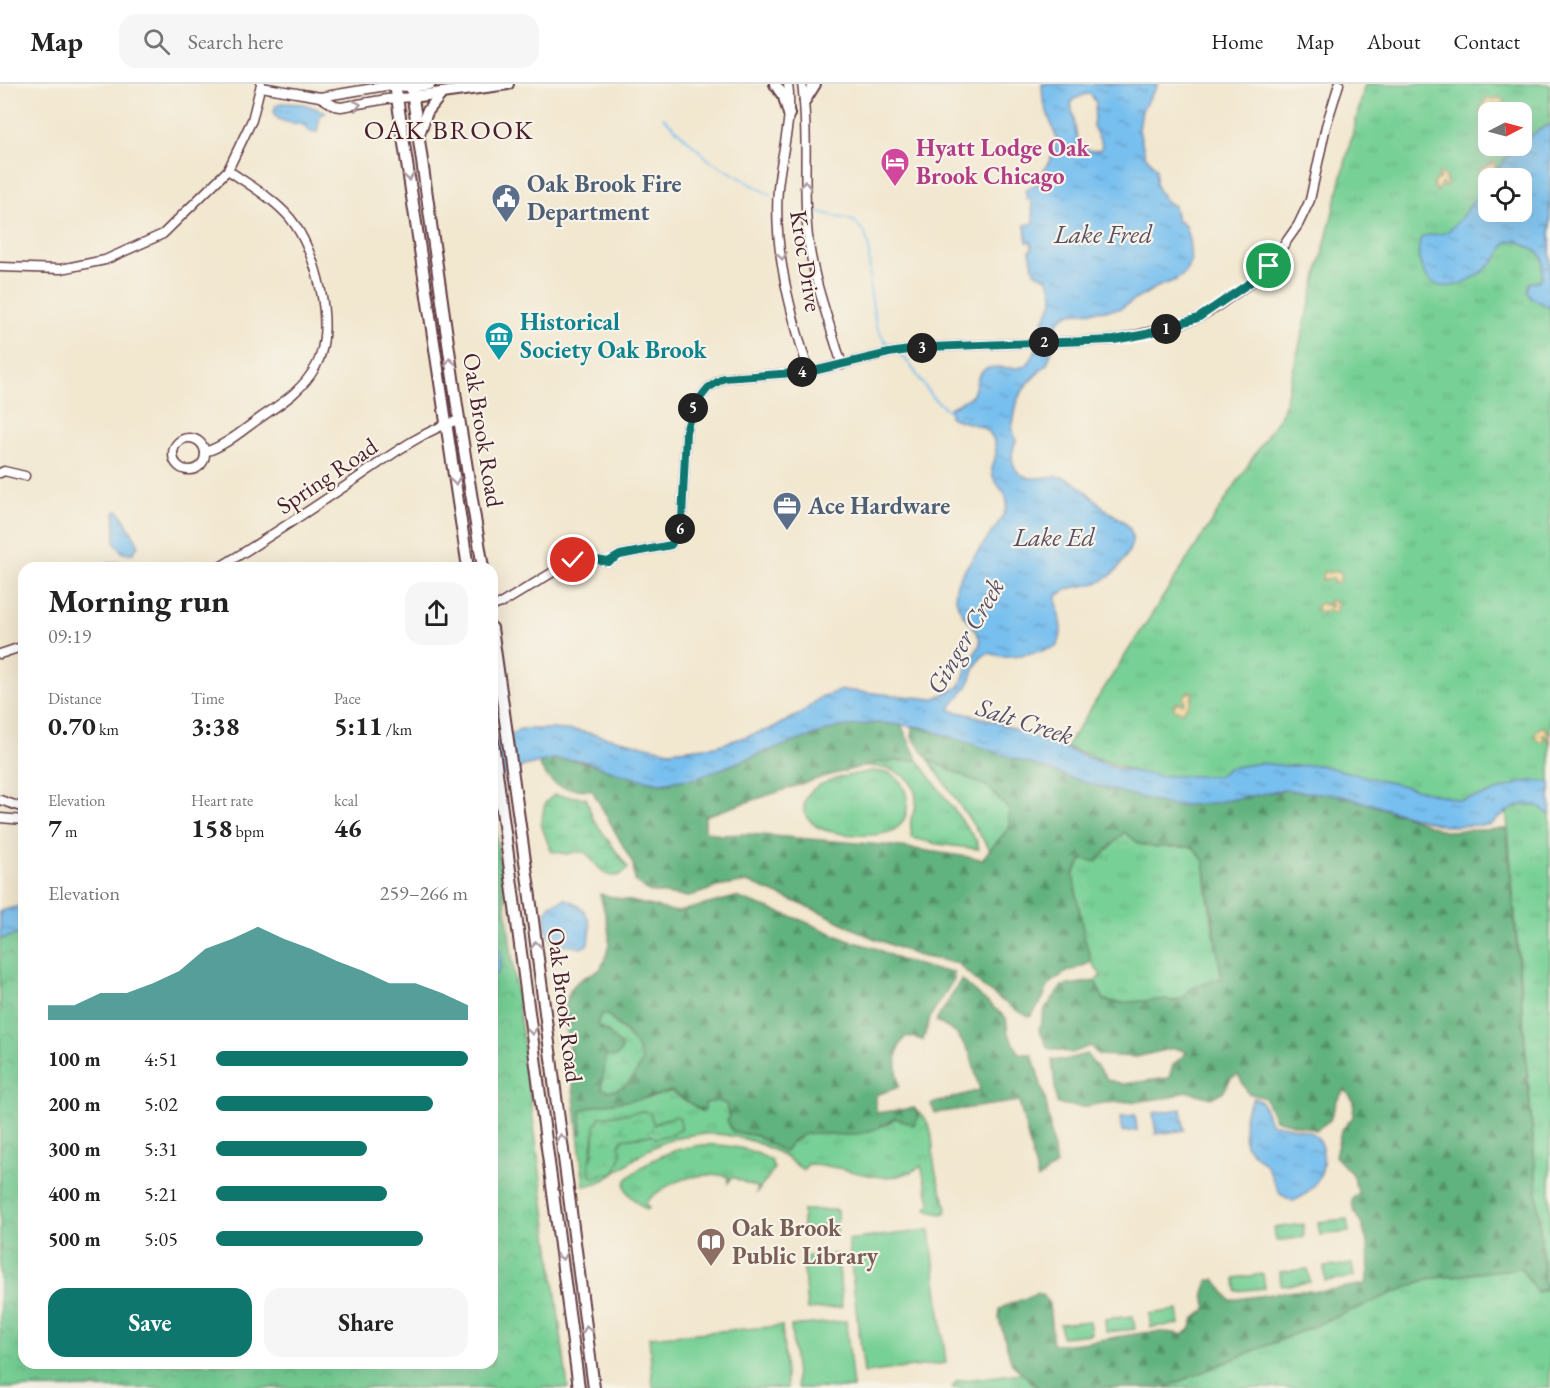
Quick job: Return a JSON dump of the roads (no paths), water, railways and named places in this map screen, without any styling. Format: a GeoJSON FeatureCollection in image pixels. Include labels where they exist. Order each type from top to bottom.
{"type":"FeatureCollection","features":[{"type":"Feature","properties":{"kind":"main road"},"geometry":{"type":"LineString","coordinates":[[411,89],[430,84]]}},
{"type":"Feature","properties":{"kind":"main road"},"geometry":{"type":"LineString","coordinates":[[411,89],[442,93],[508,84]]}},
{"type":"Feature","properties":{"kind":"main road"},"geometry":{"type":"LineString","coordinates":[[775,84],[784,97],[789,114]]}},
{"type":"Feature","properties":{"kind":"main road"},"geometry":{"type":"LineString","coordinates":[[805,100],[814,84]]}},
{"type":"Feature","properties":{"kind":"main road","name":"Oak Brook Road"},"geometry":{"type":"LineString","coordinates":[[396,85],[467,562]]}},
{"type":"Feature","properties":{"kind":"main road","name":"Oak Brook Road"},"geometry":{"type":"LineString","coordinates":[[411,89],[482,562]]}},
{"type":"Feature","properties":{"kind":"main road"},"geometry":{"type":"LineString","coordinates":[[418,137],[427,112],[442,93]]}},
{"type":"Feature","properties":{"kind":"main road","name":"Oak Brook Road"},"geometry":{"type":"LineString","coordinates":[[498,671],[594,1388]]}},
{"type":"Feature","properties":{"kind":"main road","name":"Oak Brook Road"},"geometry":{"type":"LineString","coordinates":[[498,781],[579,1388]]}},
{"type":"Feature","properties":{"kind":"street","name":"Kroc Drive"},"geometry":{"type":"LineString","coordinates":[[788,84],[789,114],[778,188],[779,239],[787,286],[809,372]]}},
{"type":"Feature","properties":{"kind":"street","name":"Kroc Drive"},"geometry":{"type":"LineString","coordinates":[[802,84],[807,131],[804,180],[807,229],[814,266],[842,365]]}},
{"type":"Feature","properties":{"kind":"street"},"geometry":{"type":"LineString","coordinates":[[498,604],[573,560],[592,559],[608,562],[620,555],[671,545],[679,531],[682,519],[686,432],[693,407],[708,388],[724,378],[809,372],[903,350],[929,347],[1114,340],[1198,318],[1251,282],[1269,266],[1298,225],[1310,200],[1326,126],[1339,84]]}},
{"type":"Feature","properties":{"kind":"street"},"geometry":{"type":"LineString","coordinates":[[320,97],[396,85],[411,89]]}},
{"type":"Feature","properties":{"kind":"street"},"geometry":{"type":"LineString","coordinates":[[0,267],[61,269],[105,260],[163,234],[228,170],[246,136],[261,86],[320,97],[341,107],[398,98],[411,89]]}},
{"type":"Feature","properties":{"kind":"street"},"geometry":{"type":"LineString","coordinates":[[205,452],[220,445],[297,392],[317,364],[322,352],[324,335],[319,287],[314,265],[301,234],[279,207],[228,170]]}},
{"type":"Feature","properties":{"kind":"street","name":"Spring Road"},"geometry":{"type":"LineString","coordinates":[[228,562],[261,543],[376,465],[446,423],[459,420]]}},
{"type":"Feature","properties":{"kind":"street"},"geometry":{"type":"LineString","coordinates":[[0,473],[4,471],[25,476]]}},
{"type":"Feature","properties":{"kind":"street"},"geometry":{"type":"LineString","coordinates":[[0,654],[18,648]]}},
{"type":"Feature","properties":{"kind":"street"},"geometry":{"type":"LineString","coordinates":[[0,800],[18,806]]}},
{"type":"Feature","properties":{"kind":"street"},"geometry":{"type":"LineString","coordinates":[[0,818],[18,820]]}},
{"type":"Feature","properties":{"kind":"water"},"geometry":{"type":"Polygon","coordinates":[[[1042,84],[1158,84],[1142,110],[1139,130],[1145,155],[1156,168],[1156,186],[1165,201],[1174,206],[1177,220],[1185,226],[1191,260],[1184,274],[1176,280],[1157,287],[1119,309],[1070,313],[1060,319],[1057,326],[1058,333],[1047,364],[1028,383],[1018,398],[1012,428],[1016,441],[1013,464],[1019,473],[1030,478],[1058,476],[1074,482],[1127,526],[1132,535],[1132,543],[1113,574],[1104,580],[1072,588],[1057,596],[1061,635],[1056,647],[1015,656],[985,655],[977,663],[964,691],[950,710],[987,719],[1119,769],[1160,776],[1218,776],[1229,768],[1260,763],[1286,766],[1319,765],[1460,800],[1486,795],[1519,783],[1542,781],[1550,783],[1550,815],[1538,806],[1521,805],[1506,812],[1490,825],[1444,826],[1339,795],[1284,790],[1212,803],[1173,806],[1087,783],[921,727],[880,723],[839,727],[697,778],[660,783],[627,776],[580,760],[552,759],[524,766],[498,778],[498,742],[520,729],[579,731],[669,751],[716,746],[770,729],[800,714],[821,697],[842,690],[933,699],[959,687],[980,642],[979,636],[960,610],[955,594],[957,584],[1000,520],[1007,503],[1005,494],[993,475],[992,468],[996,452],[991,434],[980,426],[950,417],[950,408],[972,396],[979,376],[984,370],[996,367],[1022,367],[1031,360],[1036,350],[1043,321],[1052,303],[1053,291],[1047,278],[1034,272],[1030,250],[1032,249],[1031,241],[1027,242],[1025,225],[1034,223],[1031,199],[1027,199],[1025,190],[1036,184],[1053,154],[1056,137],[1043,100],[1042,84]],[[1086,94],[1072,100],[1071,105],[1080,143],[1088,150],[1094,151],[1101,149],[1102,144],[1093,126],[1096,102],[1090,94],[1086,94]]]}},
{"type":"Feature","properties":{"kind":"water"},"geometry":{"type":"Polygon","coordinates":[[[281,103],[304,104],[326,112],[320,116],[317,132],[309,131],[304,125],[282,121],[278,118],[274,111],[276,105],[281,103]]]}},
{"type":"Feature","properties":{"kind":"water"},"geometry":{"type":"Polygon","coordinates":[[[1550,124],[1550,308],[1531,298],[1527,292],[1529,283],[1538,281],[1542,277],[1543,259],[1539,253],[1517,240],[1507,242],[1494,262],[1468,281],[1447,286],[1438,285],[1430,280],[1419,259],[1421,238],[1448,231],[1478,194],[1478,222],[1532,222],[1532,168],[1499,168],[1508,156],[1532,156],[1532,135],[1550,124]]]}},
{"type":"Feature","properties":{"kind":"water"},"geometry":{"type":"Polygon","coordinates":[[[117,511],[137,541],[138,546],[133,553],[123,553],[115,543],[115,513],[117,511]]]}},
{"type":"Feature","properties":{"kind":"water"},"geometry":{"type":"Polygon","coordinates":[[[565,899],[579,906],[590,923],[590,938],[587,945],[581,948],[553,942],[546,929],[550,905],[565,899]]]}},
{"type":"Feature","properties":{"kind":"water"},"geometry":{"type":"Polygon","coordinates":[[[18,906],[18,934],[0,939],[0,911],[18,906]]]}},
{"type":"Feature","properties":{"kind":"water"},"geometry":{"type":"Polygon","coordinates":[[[498,949],[500,950],[498,972],[498,949]]]}},
{"type":"Feature","properties":{"kind":"water"},"geometry":{"type":"Polygon","coordinates":[[[1254,1098],[1262,1102],[1270,1123],[1312,1133],[1317,1137],[1322,1148],[1323,1165],[1318,1180],[1307,1193],[1293,1201],[1280,1194],[1266,1165],[1245,1145],[1246,1114],[1254,1098]]]}},
{"type":"Feature","properties":{"kind":"water"},"geometry":{"type":"Polygon","coordinates":[[[1181,1109],[1184,1130],[1156,1134],[1153,1113],[1181,1109]]]}},
{"type":"Feature","properties":{"kind":"water"},"geometry":{"type":"Polygon","coordinates":[[[1135,1115],[1137,1130],[1122,1132],[1120,1117],[1135,1115]]]}},
{"type":"Feature","properties":{"kind":"waterway"},"geometry":{"type":"LineString","coordinates":[[663,117],[709,160],[770,195]]}},
{"type":"Feature","properties":{"kind":"waterway"},"geometry":{"type":"LineString","coordinates":[[812,210],[854,221],[865,233],[869,248],[870,288],[876,325],[884,340],[894,349]]}},
{"type":"Feature","properties":{"kind":"waterway"},"geometry":{"type":"LineString","coordinates":[[900,355],[909,363],[932,397],[949,411]]}},
{"type":"Feature","properties":{"kind":"place","name":"Hyatt Lodge Oak Brook Chicago"},"geometry":{"type":"Point","coordinates":[895,188]}},
{"type":"Feature","properties":{"kind":"place","name":"Oak Brook Fire Department"},"geometry":{"type":"Point","coordinates":[506,224]}},
{"type":"Feature","properties":{"kind":"place","name":"Historical Society Oak Brook"},"geometry":{"type":"Point","coordinates":[499,362]}},
{"type":"Feature","properties":{"kind":"place","name":"Ace Hardware"},"geometry":{"type":"Point","coordinates":[787,532]}},
{"type":"Feature","properties":{"kind":"place","name":"Oak Brook Public Library"},"geometry":{"type":"Point","coordinates":[711,1268]}},
{"type":"Feature","properties":{"kind":"district","name":"OAK BROOK"},"geometry":{"type":"Point","coordinates":[449,130]}},
{"type":"Feature","properties":{"kind":"water label","name":"Lake Fred"},"geometry":{"type":"Point","coordinates":[1103,234]}},
{"type":"Feature","properties":{"kind":"water label","name":"Lake Ed"},"geometry":{"type":"Point","coordinates":[1054,537]}},
{"type":"Feature","properties":{"kind":"water label","name":"Ginger Creek"},"geometry":{"type":"Point","coordinates":[965,636]}},
{"type":"Feature","properties":{"kind":"water label","name":"Salt Creek"},"geometry":{"type":"Point","coordinates":[1025,721]}}]}
